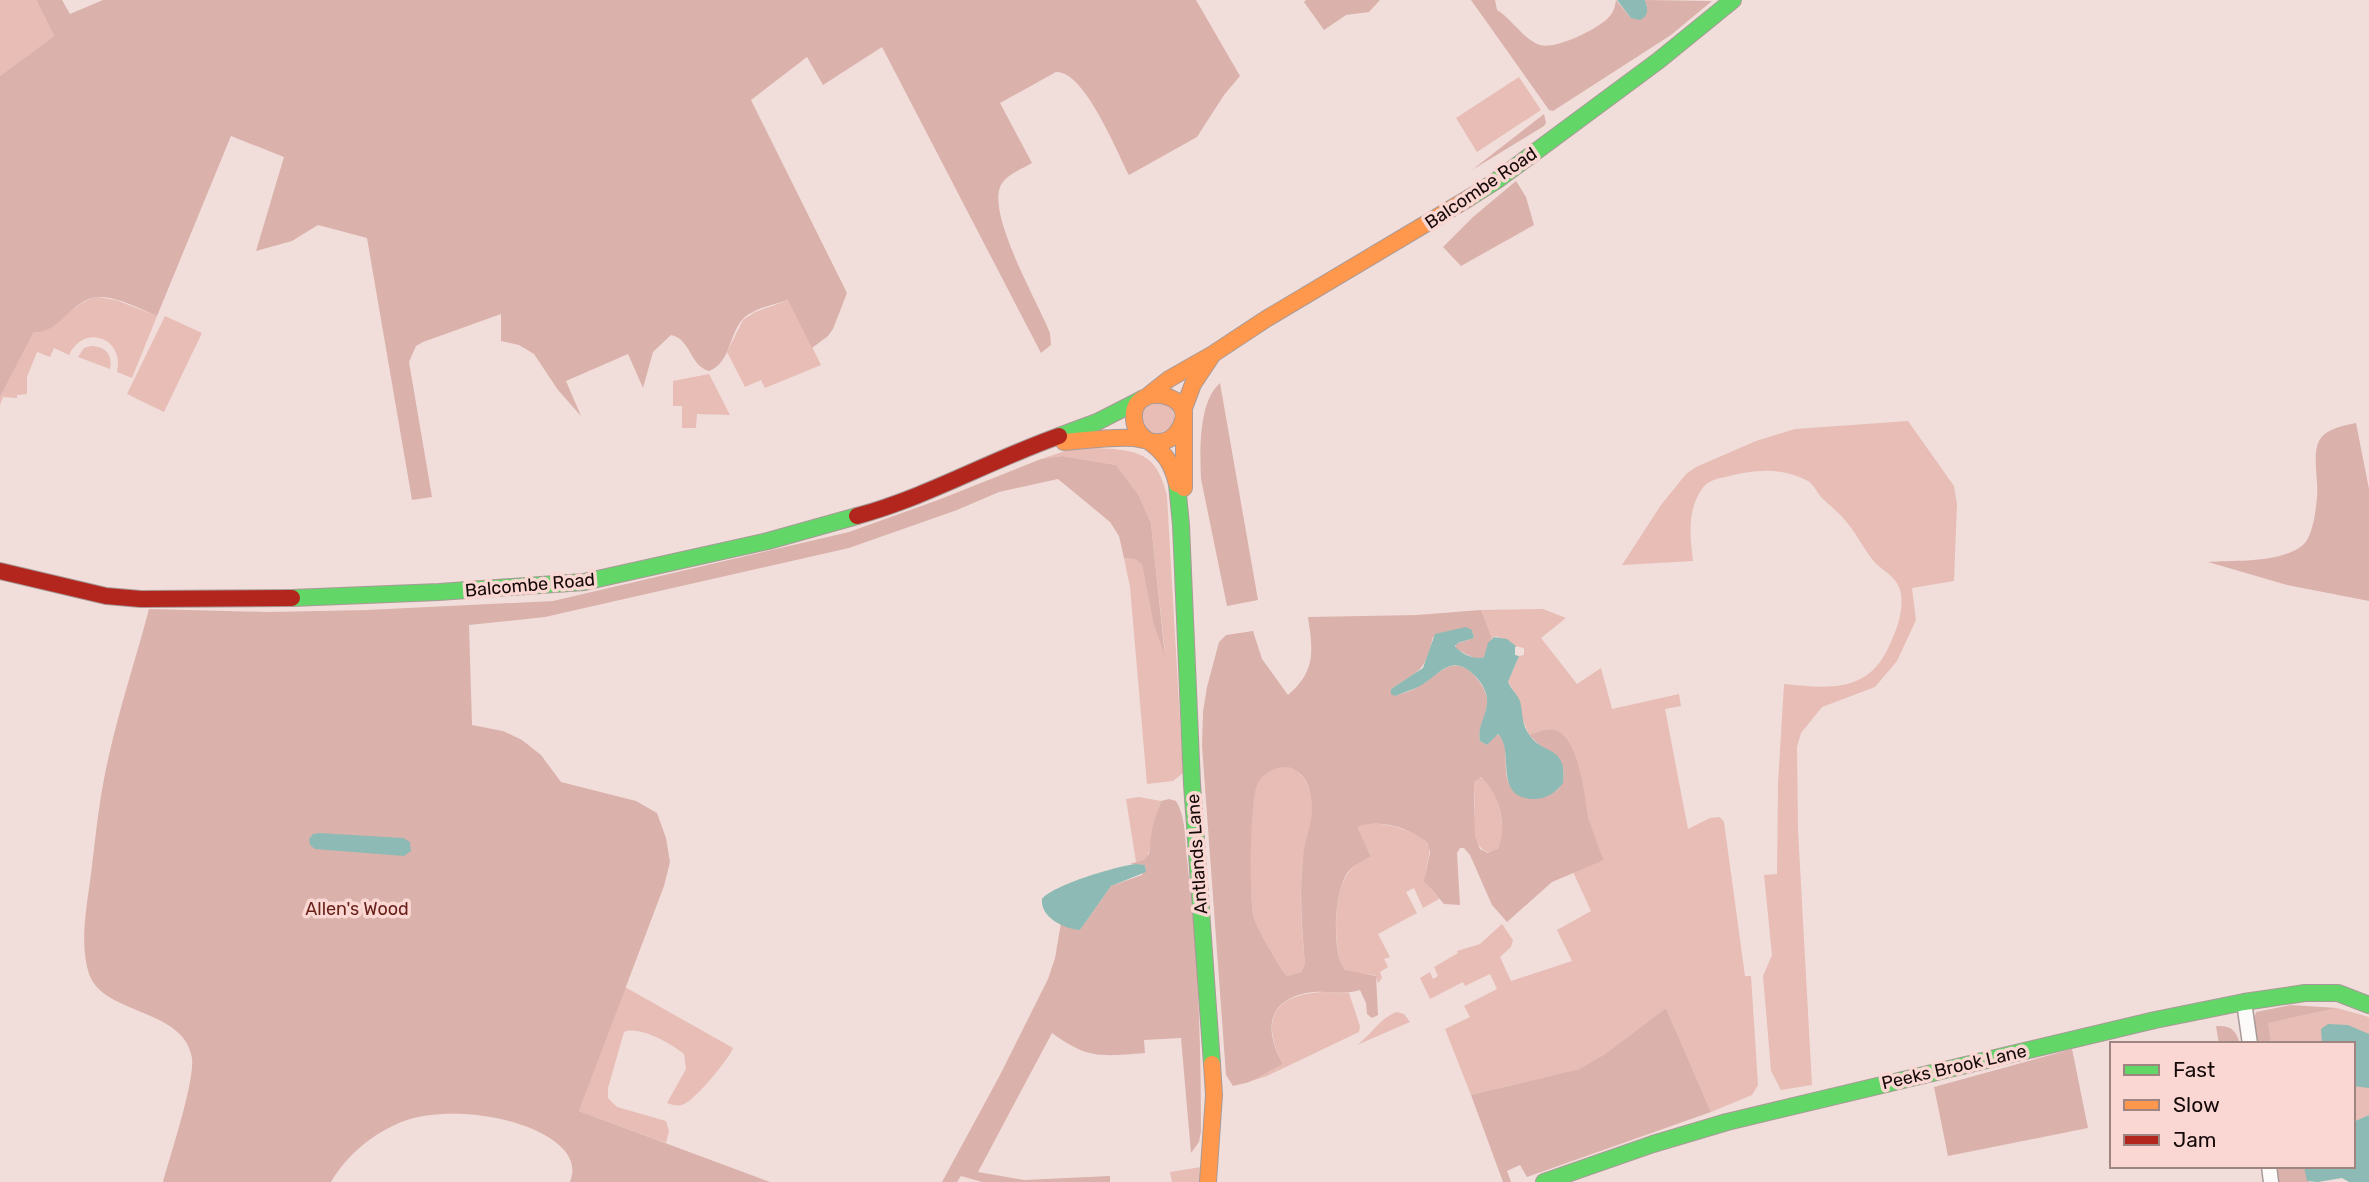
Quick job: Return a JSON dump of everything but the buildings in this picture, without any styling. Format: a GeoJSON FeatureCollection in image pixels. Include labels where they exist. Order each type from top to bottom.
{"type":"FeatureCollection","features":[{"type":"Feature","properties":{"kind":"main road","name":"Balcombe Road"},"geometry":{"type":"LineString","coordinates":[[0,570],[106,596],[141,599],[267,599],[436,593],[584,582],[768,541],[861,516],[918,496],[1041,443],[1117,414],[1146,397],[1175,375],[1496,181],[1658,61],[1732,0]]}},
{"type":"Feature","properties":{"kind":"main road","name":"Balcombe Road"},"geometry":{"type":"LineString","coordinates":[[1182,418],[1187,397],[1213,354]]}},
{"type":"Feature","properties":{"kind":"main road"},"geometry":{"type":"LineString","coordinates":[[1161,393],[1174,399],[1180,407],[1180,428],[1173,438],[1162,442],[1149,440],[1139,434],[1134,423],[1135,408],[1146,397],[1161,393]]}},
{"type":"Feature","properties":{"kind":"main road","name":"Antlands Lane"},"geometry":{"type":"LineString","coordinates":[[1181,525],[1185,459],[1182,418]]}},
{"type":"Feature","properties":{"kind":"main road","name":"Balcombe Road"},"geometry":{"type":"LineString","coordinates":[[1041,443],[1124,438],[1149,440]]}},
{"type":"Feature","properties":{"kind":"main road","name":"Antlands Lane"},"geometry":{"type":"LineString","coordinates":[[1149,440],[1166,456],[1178,485],[1192,783],[1214,1095],[1208,1182]]}},
{"type":"Feature","properties":{"kind":"main road","name":"Peeks Brook Lane"},"geometry":{"type":"LineString","coordinates":[[1544,1182],[1727,1122],[2132,1025],[2244,1002],[2318,992],[2347,995],[2369,1005]]}},
{"type":"Feature","properties":{"kind":"street"},"geometry":{"type":"LineString","coordinates":[[2244,1002],[2250,1042]]}},
{"type":"Feature","properties":{"kind":"shaded area"},"geometry":{"type":"Polygon","coordinates":[[[0,0],[36,0],[54,36],[0,76],[0,0]]]}},
{"type":"Feature","properties":{"kind":"shaded area"},"geometry":{"type":"Polygon","coordinates":[[[1519,77],[1541,110],[1477,152],[1456,118],[1519,77]]]}},
{"type":"Feature","properties":{"kind":"shaded area"},"geometry":{"type":"Polygon","coordinates":[[[97,297],[116,300],[157,316],[132,378],[117,372],[118,360],[109,343],[93,337],[76,345],[69,355],[54,348],[50,357],[37,352],[27,377],[27,394],[17,395],[17,398],[3,397],[0,405],[0,397],[34,332],[51,326],[80,305],[97,297]]]}},
{"type":"Feature","properties":{"kind":"shaded area"},"geometry":{"type":"Polygon","coordinates":[[[789,300],[821,365],[765,388],[761,380],[745,387],[727,352],[743,320],[755,312],[789,300]]]}},
{"type":"Feature","properties":{"kind":"shaded area"},"geometry":{"type":"Polygon","coordinates":[[[165,316],[202,333],[164,412],[127,394],[165,316]]]}},
{"type":"Feature","properties":{"kind":"shaded area"},"geometry":{"type":"Polygon","coordinates":[[[91,346],[107,352],[110,369],[78,357],[84,348],[91,346]]]}},
{"type":"Feature","properties":{"kind":"shaded area"},"geometry":{"type":"Polygon","coordinates":[[[709,374],[730,415],[697,414],[696,428],[682,428],[682,406],[673,406],[673,381],[709,374]]]}},
{"type":"Feature","properties":{"kind":"shaded area"},"geometry":{"type":"Polygon","coordinates":[[[1163,397],[1170,401],[1177,426],[1149,437],[1137,411],[1163,397]]]}},
{"type":"Feature","properties":{"kind":"shaded area"},"geometry":{"type":"Polygon","coordinates":[[[1908,421],[1954,486],[1957,504],[1954,581],[1912,588],[1916,620],[1897,661],[1875,687],[1822,707],[1801,733],[1797,747],[1798,830],[1812,1085],[1781,1090],[1771,1071],[1763,976],[1772,955],[1764,875],[1777,874],[1778,784],[1784,684],[1831,686],[1858,680],[1870,673],[1880,662],[1895,633],[1901,611],[1900,590],[1895,580],[1875,563],[1839,513],[1810,483],[1798,476],[1777,471],[1735,475],[1704,486],[1697,497],[1692,514],[1693,561],[1622,565],[1661,505],[1686,474],[1696,467],[1756,441],[1795,429],[1908,421]]]}},
{"type":"Feature","properties":{"kind":"shaded area"},"geometry":{"type":"Polygon","coordinates":[[[1071,449],[1123,450],[1143,456],[1157,470],[1167,496],[1183,773],[1173,781],[1147,784],[1130,587],[1124,558],[1135,559],[1142,565],[1153,622],[1165,652],[1151,523],[1138,494],[1116,465],[1062,456],[1041,459],[1071,449]]]}},
{"type":"Feature","properties":{"kind":"shaded area"},"geometry":{"type":"Polygon","coordinates":[[[1543,609],[1566,618],[1541,638],[1577,684],[1601,668],[1612,709],[1679,694],[1681,706],[1665,709],[1688,829],[1710,818],[1720,817],[1724,822],[1745,976],[1751,976],[1758,1085],[1752,1095],[1711,1112],[1666,1008],[1605,1054],[1579,1069],[1471,1095],[1445,1029],[1470,1017],[1464,1006],[1497,989],[1490,974],[1465,986],[1463,982],[1430,999],[1420,978],[1430,972],[1433,979],[1438,976],[1434,967],[1458,953],[1457,951],[1480,944],[1502,924],[1513,940],[1511,947],[1500,957],[1511,981],[1572,961],[1557,930],[1591,911],[1573,872],[1604,860],[1593,836],[1575,755],[1566,739],[1557,732],[1546,731],[1529,735],[1521,716],[1519,700],[1508,682],[1519,656],[1524,655],[1524,648],[1496,636],[1492,638],[1481,610],[1543,609]]]}},
{"type":"Feature","properties":{"kind":"shaded area"},"geometry":{"type":"Polygon","coordinates":[[[1284,766],[1294,770],[1305,780],[1312,804],[1301,878],[1305,964],[1301,972],[1287,976],[1256,925],[1252,907],[1251,871],[1252,808],[1257,783],[1268,772],[1284,766]]]}},
{"type":"Feature","properties":{"kind":"shaded area"},"geometry":{"type":"Polygon","coordinates":[[[1479,777],[1491,788],[1501,818],[1500,845],[1490,853],[1482,849],[1475,836],[1474,782],[1479,777]]]}},
{"type":"Feature","properties":{"kind":"shaded area"},"geometry":{"type":"Polygon","coordinates":[[[1139,797],[1161,801],[1147,858],[1136,862],[1126,799],[1139,797]]]}},
{"type":"Feature","properties":{"kind":"shaded area"},"geometry":{"type":"Polygon","coordinates":[[[1368,823],[1400,828],[1428,843],[1426,880],[1439,899],[1423,908],[1414,888],[1406,892],[1417,913],[1378,934],[1390,957],[1384,959],[1388,967],[1380,972],[1382,978],[1378,983],[1375,975],[1350,973],[1343,968],[1336,933],[1337,905],[1344,881],[1354,867],[1371,855],[1356,827],[1368,823]]]}},
{"type":"Feature","properties":{"kind":"shaded area"},"geometry":{"type":"Polygon","coordinates":[[[625,987],[733,1048],[696,1095],[684,1104],[676,1105],[667,1103],[686,1069],[684,1054],[646,1033],[624,1032],[608,1088],[608,1098],[617,1107],[666,1121],[669,1131],[666,1143],[579,1111],[625,987]]]}},
{"type":"Feature","properties":{"kind":"shaded area"},"geometry":{"type":"Polygon","coordinates":[[[1349,993],[1360,1026],[1359,1032],[1267,1076],[1239,1085],[1283,1064],[1276,1048],[1272,1023],[1282,1004],[1305,994],[1349,993]]]}},
{"type":"Feature","properties":{"kind":"shaded area"},"geometry":{"type":"Polygon","coordinates":[[[2337,1008],[2369,1017],[2369,1115],[2355,1121],[2355,1042],[2271,1042],[2267,1023],[2337,1008]]]}},
{"type":"Feature","properties":{"kind":"shaded area"},"geometry":{"type":"Polygon","coordinates":[[[1397,1012],[1404,1014],[1410,1022],[1357,1045],[1386,1018],[1397,1012]]]}},
{"type":"Feature","properties":{"kind":"shaded area"},"geometry":{"type":"Polygon","coordinates":[[[1201,1167],[1201,1182],[1172,1182],[1170,1172],[1201,1167]]]}},
{"type":"Feature","properties":{"kind":"green space"},"geometry":{"type":"Polygon","coordinates":[[[36,0],[62,0],[70,14],[103,0],[1196,0],[1240,76],[1224,95],[1197,137],[1129,175],[1098,114],[1078,84],[1067,75],[1056,72],[1000,103],[1032,163],[1004,181],[998,198],[1015,258],[1050,333],[1051,345],[1041,353],[882,47],[823,85],[807,57],[751,100],[847,293],[828,336],[812,348],[788,300],[758,310],[742,320],[721,362],[709,371],[697,363],[683,341],[671,335],[653,352],[643,388],[628,354],[566,381],[581,416],[558,390],[534,354],[519,345],[501,341],[501,314],[423,342],[416,346],[409,362],[432,497],[412,500],[367,238],[318,225],[292,241],[256,251],[284,157],[231,136],[157,316],[115,299],[100,297],[81,303],[51,328],[34,332],[0,397],[0,76],[54,36],[36,0]]]}},
{"type":"Feature","properties":{"kind":"green space"},"geometry":{"type":"Polygon","coordinates":[[[1380,0],[1369,12],[1346,15],[1324,30],[1304,2],[1380,0]]]}},
{"type":"Feature","properties":{"kind":"green space"},"geometry":{"type":"Polygon","coordinates":[[[1471,0],[1495,0],[1497,10],[1523,34],[1540,45],[1547,46],[1577,37],[1605,21],[1616,0],[1631,18],[1647,6],[1645,0],[1712,1],[1671,35],[1553,111],[1549,110],[1471,0]]]}},
{"type":"Feature","properties":{"kind":"green space"},"geometry":{"type":"Polygon","coordinates":[[[1544,114],[1544,126],[1472,170],[1544,114]]]}},
{"type":"Feature","properties":{"kind":"green space"},"geometry":{"type":"Polygon","coordinates":[[[1516,181],[1526,197],[1534,225],[1461,266],[1443,247],[1473,217],[1516,181]]]}},
{"type":"Feature","properties":{"kind":"green space"},"geometry":{"type":"Polygon","coordinates":[[[1220,383],[1258,600],[1227,606],[1201,479],[1204,415],[1213,391],[1220,383]]]}},
{"type":"Feature","properties":{"kind":"green space"},"geometry":{"type":"Polygon","coordinates":[[[2356,423],[2369,489],[2369,601],[2287,585],[2208,562],[2267,558],[2289,553],[2302,546],[2309,536],[2314,520],[2319,441],[2331,430],[2356,423]]]}},
{"type":"Feature","properties":{"kind":"green space","name":"Allen's Wood"},"geometry":{"type":"Polygon","coordinates":[[[1062,456],[1116,465],[1138,494],[1151,523],[1165,656],[1153,622],[1142,565],[1135,559],[1124,558],[1119,536],[1110,522],[1058,479],[999,492],[957,510],[849,548],[545,617],[469,625],[472,725],[503,731],[522,740],[541,755],[561,782],[636,801],[657,813],[666,838],[670,862],[664,886],[579,1111],[770,1182],[570,1182],[570,1159],[554,1141],[539,1132],[502,1119],[440,1114],[404,1121],[382,1132],[345,1162],[331,1182],[163,1182],[190,1083],[192,1058],[186,1042],[174,1030],[160,1020],[110,997],[97,987],[89,974],[84,937],[98,814],[108,757],[149,609],[270,612],[553,601],[849,532],[1041,459],[1062,456]]]}},
{"type":"Feature","properties":{"kind":"green space"},"geometry":{"type":"Polygon","coordinates":[[[1481,610],[1492,638],[1484,657],[1476,659],[1456,649],[1456,644],[1474,638],[1472,630],[1433,637],[1427,658],[1420,669],[1391,689],[1395,696],[1416,688],[1450,666],[1465,668],[1473,674],[1487,698],[1480,741],[1487,745],[1496,735],[1500,735],[1504,743],[1510,786],[1527,797],[1541,798],[1554,792],[1562,784],[1563,775],[1563,767],[1529,735],[1555,730],[1563,735],[1570,744],[1580,769],[1589,819],[1604,860],[1552,882],[1507,922],[1492,905],[1470,855],[1464,848],[1460,848],[1457,853],[1460,905],[1444,904],[1424,881],[1430,853],[1428,843],[1394,826],[1366,824],[1357,827],[1371,856],[1350,869],[1343,881],[1337,907],[1336,936],[1345,970],[1376,976],[1378,1015],[1372,1018],[1367,1014],[1366,1003],[1360,990],[1313,992],[1293,997],[1283,1003],[1272,1020],[1273,1041],[1283,1064],[1249,1082],[1233,1086],[1226,1075],[1202,746],[1207,687],[1219,642],[1226,635],[1253,631],[1262,659],[1288,695],[1308,669],[1311,640],[1308,617],[1417,615],[1481,610]],[[1287,767],[1269,772],[1257,785],[1253,810],[1251,872],[1254,918],[1287,976],[1301,972],[1305,964],[1301,884],[1312,805],[1309,787],[1304,778],[1287,767]],[[1481,777],[1474,782],[1475,836],[1480,849],[1488,853],[1498,849],[1502,820],[1493,792],[1481,777]]]}},
{"type":"Feature","properties":{"kind":"green space"},"geometry":{"type":"Polygon","coordinates":[[[1161,801],[1176,801],[1183,822],[1194,927],[1200,1064],[1199,1142],[1191,1153],[1181,1038],[1144,1040],[1145,1053],[1106,1055],[1076,1048],[1052,1033],[978,1172],[1024,1180],[1110,1176],[1110,1182],[982,1182],[961,1176],[957,1182],[942,1182],[1048,979],[1061,923],[1080,930],[1111,886],[1142,875],[1146,867],[1144,865],[1130,864],[1145,859],[1149,854],[1152,829],[1161,801]]]}},
{"type":"Feature","properties":{"kind":"green space"},"geometry":{"type":"Polygon","coordinates":[[[2291,1005],[2337,1008],[2268,1023],[2271,1042],[2258,1042],[2254,1019],[2256,1012],[2291,1005]]]}},
{"type":"Feature","properties":{"kind":"green space"},"geometry":{"type":"Polygon","coordinates":[[[1666,1008],[1711,1112],[1527,1177],[1520,1165],[1507,1171],[1511,1182],[1503,1182],[1471,1095],[1579,1069],[1605,1054],[1666,1008]]]}},
{"type":"Feature","properties":{"kind":"green space"},"geometry":{"type":"Polygon","coordinates":[[[2216,1026],[2232,1029],[2239,1042],[2219,1042],[2216,1026]]]}},
{"type":"Feature","properties":{"kind":"green space"},"geometry":{"type":"Polygon","coordinates":[[[2072,1049],[2088,1128],[1948,1156],[1934,1087],[2072,1049]]]}},
{"type":"Feature","properties":{"kind":"green space"},"geometry":{"type":"Polygon","coordinates":[[[2275,1168],[2305,1168],[2309,1182],[2277,1182],[2275,1168]]]}},
{"type":"Feature","properties":{"kind":"water"},"geometry":{"type":"Polygon","coordinates":[[[1617,0],[1645,0],[1646,14],[1640,20],[1631,18],[1617,0]]]}},
{"type":"Feature","properties":{"kind":"water"},"geometry":{"type":"Polygon","coordinates":[[[1466,627],[1472,630],[1474,638],[1455,646],[1468,656],[1484,657],[1488,643],[1494,637],[1507,639],[1517,647],[1515,655],[1519,656],[1508,682],[1520,701],[1528,733],[1540,745],[1558,756],[1563,770],[1563,783],[1547,796],[1535,799],[1522,797],[1513,791],[1509,783],[1503,742],[1498,734],[1487,745],[1480,741],[1487,696],[1479,681],[1468,670],[1459,666],[1445,668],[1416,688],[1395,696],[1391,694],[1391,689],[1423,668],[1435,634],[1466,627]]]}},
{"type":"Feature","properties":{"kind":"water"},"geometry":{"type":"Polygon","coordinates":[[[313,834],[403,838],[410,842],[411,851],[404,856],[315,849],[310,845],[309,839],[313,834]]]}},
{"type":"Feature","properties":{"kind":"water"},"geometry":{"type":"Polygon","coordinates":[[[1136,864],[1145,865],[1146,872],[1111,886],[1080,930],[1054,921],[1042,905],[1042,899],[1048,894],[1072,882],[1136,864]]]}},
{"type":"Feature","properties":{"kind":"water"},"geometry":{"type":"Polygon","coordinates":[[[2328,1024],[2348,1025],[2369,1034],[2369,1088],[2355,1086],[2355,1042],[2322,1042],[2321,1029],[2328,1024]]]}},
{"type":"Feature","properties":{"kind":"water"},"geometry":{"type":"Polygon","coordinates":[[[2369,1115],[2369,1182],[2349,1182],[2342,1178],[2307,1181],[2304,1168],[2355,1168],[2355,1121],[2369,1115]]]}},
{"type":"Feature","properties":{"kind":"traffic: fast"},"geometry":{"type":"LineString","coordinates":[[1469,198],[1658,61],[1733,0]]}},
{"type":"Feature","properties":{"kind":"traffic: fast"},"geometry":{"type":"LineString","coordinates":[[1059,436],[1097,422],[1142,399]]}},
{"type":"Feature","properties":{"kind":"traffic: fast"},"geometry":{"type":"LineString","coordinates":[[1177,484],[1192,784],[1212,1064]]}},
{"type":"Feature","properties":{"kind":"traffic: fast"},"geometry":{"type":"LineString","coordinates":[[292,598],[584,582],[768,541],[857,516]]}},
{"type":"Feature","properties":{"kind":"traffic: fast"},"geometry":{"type":"LineString","coordinates":[[1544,1182],[1653,1144],[1727,1122],[2155,1020],[2305,993],[2338,993],[2369,1005]]}},
{"type":"Feature","properties":{"kind":"traffic: slow"},"geometry":{"type":"LineString","coordinates":[[1150,394],[1169,379],[1266,319],[1469,198]]}},
{"type":"Feature","properties":{"kind":"traffic: slow"},"geometry":{"type":"LineString","coordinates":[[1184,488],[1184,408],[1193,384],[1211,357]]}},
{"type":"Feature","properties":{"kind":"traffic: slow"},"geometry":{"type":"LineString","coordinates":[[1064,442],[1117,438],[1134,438],[1147,441],[1151,441],[1157,442],[1168,440],[1178,431],[1183,418],[1182,407],[1164,396],[1153,395],[1143,399],[1136,406],[1134,419],[1140,434],[1144,437],[1148,441],[1152,444],[1156,447],[1166,458],[1177,484]]}},
{"type":"Feature","properties":{"kind":"traffic: slow"},"geometry":{"type":"LineString","coordinates":[[1208,1182],[1214,1095],[1212,1064]]}},
{"type":"Feature","properties":{"kind":"traffic: jam"},"geometry":{"type":"LineString","coordinates":[[857,516],[909,499],[1059,436]]}},
{"type":"Feature","properties":{"kind":"traffic: jam"},"geometry":{"type":"LineString","coordinates":[[0,571],[106,596],[141,599],[292,598]]}}]}
